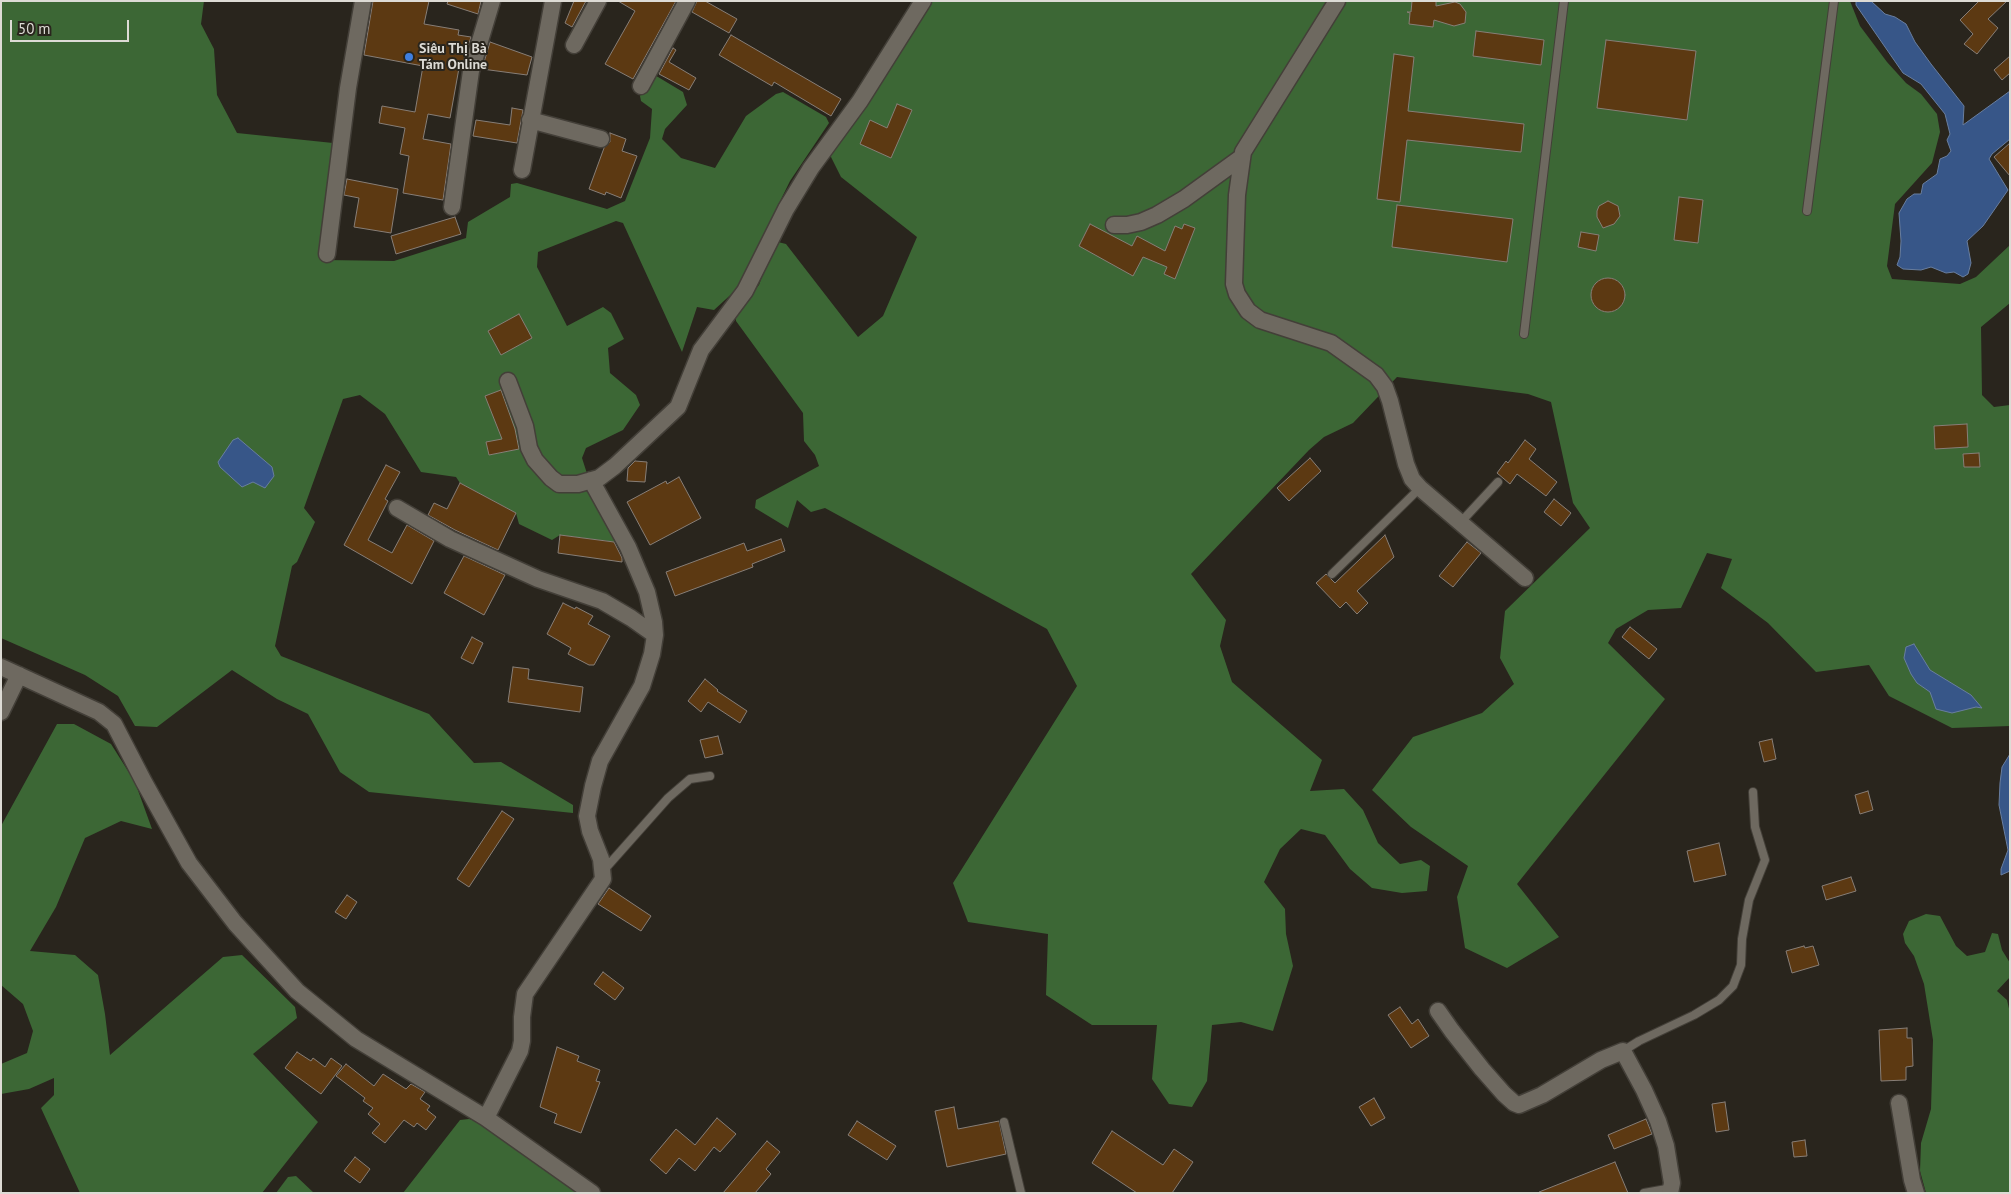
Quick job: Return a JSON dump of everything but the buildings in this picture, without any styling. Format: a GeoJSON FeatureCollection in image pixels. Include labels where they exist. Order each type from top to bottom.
{"type":"FeatureCollection","features":[{"type":"Feature","properties":{"kind":"street"},"geometry":{"type":"LineString","coordinates":[[327,254],[348,88],[363,1]]}},
{"type":"Feature","properties":{"kind":"street"},"geometry":{"type":"LineString","coordinates":[[452,207],[471,71],[492,1]]}},
{"type":"Feature","properties":{"kind":"street"},"geometry":{"type":"LineString","coordinates":[[522,170],[553,1]]}},
{"type":"Feature","properties":{"kind":"street"},"geometry":{"type":"LineString","coordinates":[[574,45],[598,1]]}},
{"type":"Feature","properties":{"kind":"street"},"geometry":{"type":"LineString","coordinates":[[641,86],[687,1]]}},
{"type":"Feature","properties":{"kind":"street"},"geometry":{"type":"LineString","coordinates":[[508,381],[525,426],[529,448],[535,460],[551,478],[560,484],[578,484],[599,478],[615,466],[678,407],[701,350],[745,291],[786,210],[811,168],[860,100],[923,1]]}},
{"type":"Feature","properties":{"kind":"street"},"geometry":{"type":"LineString","coordinates":[[1337,1],[1251,138],[1242,157],[1237,195],[1234,284],[1237,294],[1242,304],[1260,320],[1331,343],[1376,375],[1385,386],[1406,464],[1412,479],[1525,578]]}},
{"type":"Feature","properties":{"kind":"street"},"geometry":{"type":"LineString","coordinates":[[530,120],[601,140]]}},
{"type":"Feature","properties":{"kind":"street"},"geometry":{"type":"LineString","coordinates":[[1114,225],[1127,225],[1157,215],[1184,199],[1242,157]]}},
{"type":"Feature","properties":{"kind":"street"},"geometry":{"type":"LineString","coordinates":[[486,1118],[520,1051],[522,1017],[526,994],[603,878],[604,870],[590,831],[587,816],[593,786],[600,761],[642,686],[652,654],[655,635],[654,622],[647,592],[628,548],[591,480]]}},
{"type":"Feature","properties":{"kind":"street"},"geometry":{"type":"LineString","coordinates":[[397,508],[450,539],[538,579],[602,601],[655,635]]}},
{"type":"Feature","properties":{"kind":"street"},"geometry":{"type":"LineString","coordinates":[[1,667],[99,712],[114,724],[189,863],[235,923],[297,991],[356,1039],[486,1118],[592,1193]]}},
{"type":"Feature","properties":{"kind":"street"},"geometry":{"type":"LineString","coordinates":[[1,712],[19,675]]}},
{"type":"Feature","properties":{"kind":"street"},"geometry":{"type":"LineString","coordinates":[[1438,1011],[1482,1069],[1514,1103],[1519,1105],[1542,1095],[1601,1060],[1623,1051],[1644,1090],[1658,1122],[1666,1146],[1671,1190]]}},
{"type":"Feature","properties":{"kind":"street"},"geometry":{"type":"LineString","coordinates":[[1900,1103],[1916,1193]]}},
{"type":"Feature","properties":{"kind":"lane"},"geometry":{"type":"LineString","coordinates":[[1524,334],[1564,1]]}},
{"type":"Feature","properties":{"kind":"lane"},"geometry":{"type":"LineString","coordinates":[[1806,211],[1834,1]]}},
{"type":"Feature","properties":{"kind":"lane"},"geometry":{"type":"LineString","coordinates":[[1460,523],[1498,482]]}},
{"type":"Feature","properties":{"kind":"lane"},"geometry":{"type":"LineString","coordinates":[[1332,574],[1420,488]]}},
{"type":"Feature","properties":{"kind":"lane"},"geometry":{"type":"LineString","coordinates":[[604,870],[668,798],[690,779],[710,776]]}},
{"type":"Feature","properties":{"kind":"lane"},"geometry":{"type":"LineString","coordinates":[[1623,1051],[1638,1041],[1694,1015],[1719,1000],[1733,986],[1741,965],[1742,939],[1749,900],[1765,860],[1756,827],[1753,792]]}},
{"type":"Feature","properties":{"kind":"lane"},"geometry":{"type":"LineString","coordinates":[[1004,1122],[1021,1193]]}},
{"type":"Feature","properties":{"kind":"lane"},"geometry":{"type":"LineString","coordinates":[[1644,1193],[1671,1190]]}},
{"type":"Feature","properties":{"kind":"green space"},"geometry":{"type":"Polygon","coordinates":[[[1,1],[204,1],[201,24],[214,49],[217,95],[237,133],[333,143],[326,260],[394,261],[466,238],[468,222],[510,197],[511,184],[517,183],[607,209],[625,201],[650,138],[652,109],[641,101],[640,96],[650,76],[653,74],[683,92],[687,105],[665,129],[662,139],[681,158],[715,168],[746,116],[776,94],[783,92],[826,117],[829,123],[790,181],[737,289],[714,310],[697,307],[682,352],[623,223],[616,221],[538,252],[537,267],[567,326],[603,307],[611,313],[624,339],[608,348],[610,373],[636,395],[640,405],[623,430],[586,448],[582,458],[591,486],[624,543],[560,535],[552,540],[519,524],[516,513],[460,483],[456,477],[421,472],[385,414],[360,395],[343,399],[304,508],[315,522],[297,562],[292,566],[275,646],[281,656],[429,714],[474,763],[501,762],[573,805],[573,813],[369,792],[340,772],[308,714],[277,699],[232,670],[157,727],[135,726],[118,696],[85,675],[1,638],[1,1]]]}},
{"type":"Feature","properties":{"kind":"green space"},"geometry":{"type":"Polygon","coordinates":[[[928,1],[1850,1],[1860,26],[1887,62],[1906,83],[1921,94],[1937,114],[1940,132],[1932,163],[1895,204],[1887,266],[1892,279],[1960,284],[1976,277],[2010,245],[2010,303],[1981,327],[1982,395],[1994,407],[2010,405],[2010,726],[1952,728],[1889,696],[1869,665],[1816,672],[1768,623],[1721,588],[1732,559],[1707,553],[1681,608],[1648,610],[1616,629],[1608,643],[1665,699],[1517,884],[1559,937],[1507,968],[1465,948],[1457,897],[1468,866],[1411,827],[1372,790],[1413,737],[1482,713],[1514,684],[1500,658],[1505,611],[1590,528],[1573,503],[1551,402],[1528,394],[1397,377],[1353,423],[1324,437],[1309,450],[1191,574],[1226,620],[1220,646],[1232,682],[1322,760],[1310,791],[1344,789],[1363,810],[1378,843],[1400,864],[1421,860],[1430,866],[1427,891],[1402,893],[1372,888],[1350,869],[1325,835],[1301,829],[1280,849],[1264,882],[1285,909],[1286,934],[1293,966],[1273,1031],[1241,1022],[1212,1025],[1207,1081],[1192,1107],[1169,1104],[1152,1079],[1157,1025],[1092,1025],[1046,995],[1048,934],[968,922],[953,883],[1077,686],[1047,629],[825,508],[811,512],[797,500],[788,528],[755,508],[756,500],[819,466],[815,455],[804,441],[803,413],[736,321],[736,310],[759,285],[774,241],[786,244],[858,337],[883,316],[917,237],[841,177],[830,155],[928,1]]]}},
{"type":"Feature","properties":{"kind":"green space"},"geometry":{"type":"Polygon","coordinates":[[[57,724],[74,724],[111,744],[135,782],[152,829],[121,821],[85,838],[56,907],[30,951],[75,955],[98,975],[110,1055],[223,957],[242,955],[295,1007],[297,1018],[253,1054],[318,1122],[262,1193],[80,1193],[41,1108],[54,1095],[54,1078],[29,1089],[1,1094],[1,1064],[27,1053],[33,1031],[23,1004],[1,985],[1,826],[57,724]]]}},
{"type":"Feature","properties":{"kind":"green space"},"geometry":{"type":"Polygon","coordinates":[[[1926,914],[1940,916],[1956,946],[1967,956],[1985,952],[1992,933],[1998,934],[2002,950],[2010,963],[2010,977],[1997,991],[2007,1000],[2010,1013],[2010,1193],[1926,1193],[1920,1171],[1921,1143],[1931,1109],[1933,1040],[1924,984],[1914,956],[1905,943],[1903,934],[1909,921],[1926,914]]]}},
{"type":"Feature","properties":{"kind":"green space"},"geometry":{"type":"Polygon","coordinates":[[[469,1119],[482,1122],[584,1193],[403,1193],[460,1120],[469,1119]]]}},
{"type":"Feature","properties":{"kind":"green space"},"geometry":{"type":"Polygon","coordinates":[[[296,1176],[314,1193],[276,1193],[288,1177],[296,1176]]]}},
{"type":"Feature","properties":{"kind":"water"},"geometry":{"type":"Polygon","coordinates":[[[1856,1],[1871,1],[1885,14],[1895,17],[1906,24],[1915,42],[1964,106],[1963,125],[2010,91],[2010,139],[1992,154],[1989,159],[2008,190],[1983,226],[1967,241],[1971,263],[1968,274],[1963,277],[1954,272],[1946,273],[1931,267],[1921,270],[1903,269],[1897,265],[1900,257],[1901,241],[1899,213],[1907,199],[1914,194],[1921,194],[1923,184],[1937,174],[1940,159],[1947,156],[1951,151],[1947,140],[1950,134],[1945,114],[1921,84],[1903,73],[1856,5],[1856,1]]]}},
{"type":"Feature","properties":{"kind":"water"},"geometry":{"type":"Polygon","coordinates":[[[238,438],[272,467],[274,476],[265,488],[253,482],[242,487],[220,467],[218,462],[233,440],[238,438]]]}},
{"type":"Feature","properties":{"kind":"water"},"geometry":{"type":"Polygon","coordinates":[[[1914,644],[1930,670],[1971,695],[1982,708],[1976,707],[1952,713],[1936,709],[1930,692],[1917,683],[1904,658],[1906,647],[1914,644]]]}},
{"type":"Feature","properties":{"kind":"water"},"geometry":{"type":"Polygon","coordinates":[[[2010,754],[2010,871],[2001,875],[2001,869],[2008,850],[1999,805],[2000,783],[2002,767],[2010,754]]]}},
{"type":"Feature","properties":{"kind":"place","name":"Siêu Thị Bà Tám Online"},"geometry":{"type":"Point","coordinates":[409,57]}}]}
